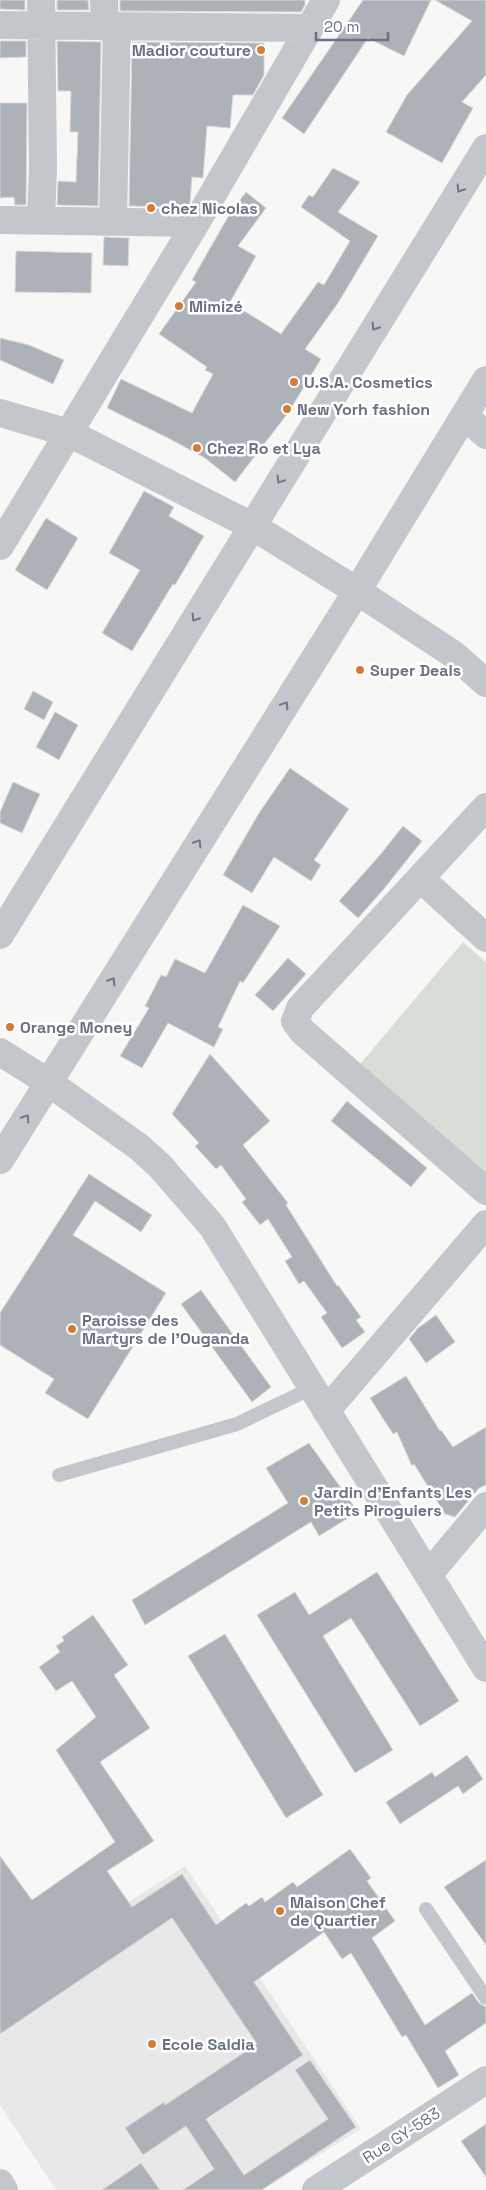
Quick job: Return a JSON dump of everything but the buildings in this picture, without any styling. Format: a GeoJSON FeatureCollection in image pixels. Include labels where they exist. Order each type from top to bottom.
{"type":"FeatureCollection","features":[{"type":"Feature","properties":{"kind":"street"},"geometry":{"type":"LineString","coordinates":[[0,546],[196,223],[326,0]]}},
{"type":"Feature","properties":{"kind":"street"},"geometry":{"type":"LineString","coordinates":[[0,25],[41,12],[308,28]]}},
{"type":"Feature","properties":{"kind":"street"},"geometry":{"type":"LineString","coordinates":[[41,12],[43,167],[41,220]]}},
{"type":"Feature","properties":{"kind":"street"},"geometry":{"type":"LineString","coordinates":[[109,17],[114,220]]}},
{"type":"Feature","properties":{"kind":"street"},"geometry":{"type":"LineString","coordinates":[[0,935],[486,148]]}},
{"type":"Feature","properties":{"kind":"street"},"geometry":{"type":"LineString","coordinates":[[0,220],[114,220],[196,223]]}},
{"type":"Feature","properties":{"kind":"street"},"geometry":{"type":"LineString","coordinates":[[0,1160],[357,591],[486,380]]}},
{"type":"Feature","properties":{"kind":"street"},"geometry":{"type":"LineString","coordinates":[[0,413],[69,433],[252,526],[357,591],[453,654],[486,683]]}},
{"type":"Feature","properties":{"kind":"street"},"geometry":{"type":"LineString","coordinates":[[464,416],[486,435]]}},
{"type":"Feature","properties":{"kind":"street"},"geometry":{"type":"LineString","coordinates":[[486,807],[300,1008],[296,1021],[302,1031],[486,1191]]}},
{"type":"Feature","properties":{"kind":"street"},"geometry":{"type":"LineString","coordinates":[[421,879],[486,938]]}},
{"type":"Feature","properties":{"kind":"street"},"geometry":{"type":"LineString","coordinates":[[0,1052],[48,1082],[139,1147],[181,1189],[212,1226],[486,1668]]}},
{"type":"Feature","properties":{"kind":"street"},"geometry":{"type":"LineString","coordinates":[[326,1411],[486,1224]]}},
{"type":"Feature","properties":{"kind":"street"},"geometry":{"type":"LineString","coordinates":[[428,1574],[486,1506]]}},
{"type":"Feature","properties":{"kind":"street","name":"Rue GY-583"},"geometry":{"type":"LineString","coordinates":[[316,2190],[486,2080]]}},
{"type":"Feature","properties":{"kind":"street"},"geometry":{"type":"LineString","coordinates":[[0,2183],[4,2190]]}},
{"type":"Feature","properties":{"kind":"lane"},"geometry":{"type":"LineString","coordinates":[[59,1475],[237,1424],[312,1388]]}},
{"type":"Feature","properties":{"kind":"lane"},"geometry":{"type":"LineString","coordinates":[[426,1909],[486,1998]]}},
{"type":"Feature","properties":{"kind":"shaded area"},"geometry":{"type":"Polygon","coordinates":[[[463,942],[486,962],[486,1181],[355,1070],[463,942]]]}},
{"type":"Feature","properties":{"kind":"shaded area","name":"Ecole Saldia"},"geometry":{"type":"Polygon","coordinates":[[[185,1866],[361,2129],[262,2190],[56,2190],[0,2105],[0,1984],[185,1866]]]}},
{"type":"Feature","properties":{"kind":"place","name":"Madior couture"},"geometry":{"type":"Point","coordinates":[261,50]}},
{"type":"Feature","properties":{"kind":"place","name":"chez Nicolas"},"geometry":{"type":"Point","coordinates":[151,208]}},
{"type":"Feature","properties":{"kind":"place","name":"Mimizé"},"geometry":{"type":"Point","coordinates":[179,306]}},
{"type":"Feature","properties":{"kind":"place","name":"U.S.A. Cosmetics"},"geometry":{"type":"Point","coordinates":[294,382]}},
{"type":"Feature","properties":{"kind":"place","name":"New Yorh fashion"},"geometry":{"type":"Point","coordinates":[287,409]}},
{"type":"Feature","properties":{"kind":"place","name":"Chez Ro et Lya"},"geometry":{"type":"Point","coordinates":[197,448]}},
{"type":"Feature","properties":{"kind":"place","name":"Super Deals"},"geometry":{"type":"Point","coordinates":[360,670]}},
{"type":"Feature","properties":{"kind":"place","name":"Orange Money"},"geometry":{"type":"Point","coordinates":[10,1027]}},
{"type":"Feature","properties":{"kind":"place","name":"Paroisse des Martyrs de l'Ouganda"},"geometry":{"type":"Point","coordinates":[72,1329]}},
{"type":"Feature","properties":{"kind":"place","name":"Jardin d'Enfants Les Petits Piroguiers"},"geometry":{"type":"Point","coordinates":[304,1501]}},
{"type":"Feature","properties":{"kind":"place","name":"Maison Chef de Quartier"},"geometry":{"type":"Point","coordinates":[280,1911]}},
{"type":"Feature","properties":{"kind":"place","name":"Ecole Saldia"},"geometry":{"type":"Point","coordinates":[152,2044]}}]}
